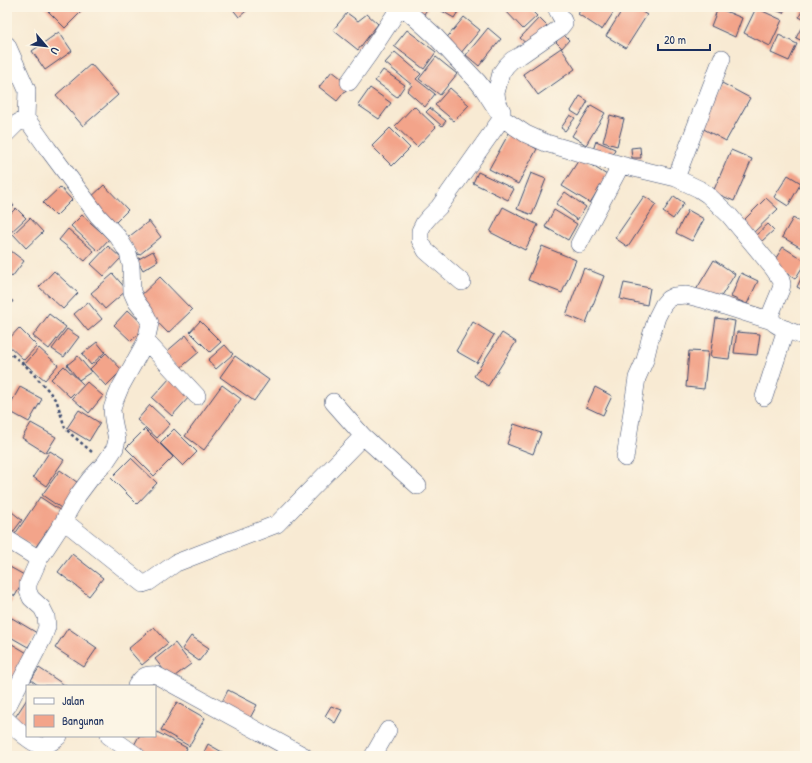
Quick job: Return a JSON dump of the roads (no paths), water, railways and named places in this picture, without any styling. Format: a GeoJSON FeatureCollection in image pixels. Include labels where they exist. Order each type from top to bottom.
{"type":"FeatureCollection","features":[{"type":"Feature","properties":{"kind":"street"},"geometry":{"type":"LineString","coordinates":[[349,82],[402,7],[434,35],[478,82],[502,118],[526,134],[546,143],[620,165],[676,178],[699,189],[717,203],[779,276],[782,284],[781,289],[771,313],[771,317],[779,325]]}},
{"type":"Feature","properties":{"kind":"street"},"geometry":{"type":"LineString","coordinates":[[462,282],[426,251],[420,240],[420,231],[424,223],[440,207],[502,118],[502,111],[497,101],[496,93],[501,73],[512,60],[560,28],[564,23],[556,7]]}},
{"type":"Feature","properties":{"kind":"street"},"geometry":{"type":"LineString","coordinates":[[7,45],[27,90],[26,118],[98,216],[118,237],[128,253],[131,265],[132,292],[150,323],[146,341],[120,388],[112,409],[117,440],[115,448],[105,463],[78,495],[64,521],[39,559],[28,584],[28,590],[31,598],[42,608],[46,616],[47,627],[43,638],[7,707]]}},
{"type":"Feature","properties":{"kind":"street"},"geometry":{"type":"LineString","coordinates":[[676,178],[722,58]]}},
{"type":"Feature","properties":{"kind":"street"},"geometry":{"type":"LineString","coordinates":[[7,133],[16,124],[26,118]]}},
{"type":"Feature","properties":{"kind":"street"},"geometry":{"type":"LineString","coordinates":[[579,244],[620,165]]}},
{"type":"Feature","properties":{"kind":"street"},"geometry":{"type":"LineString","coordinates":[[625,458],[637,378],[645,360],[657,317],[668,299],[674,296],[686,295],[702,299],[779,325],[805,337]]}},
{"type":"Feature","properties":{"kind":"street"},"geometry":{"type":"LineString","coordinates":[[764,397],[779,325]]}},
{"type":"Feature","properties":{"kind":"street"},"geometry":{"type":"LineString","coordinates":[[146,341],[197,396]]}},
{"type":"Feature","properties":{"kind":"street"},"geometry":{"type":"LineString","coordinates":[[333,402],[363,436],[418,486]]}},
{"type":"Feature","properties":{"kind":"street"},"geometry":{"type":"LineString","coordinates":[[64,521],[144,584],[176,563],[277,524],[363,436]]}},
{"type":"Feature","properties":{"kind":"street"},"geometry":{"type":"LineString","coordinates":[[7,539],[39,559]]}},
{"type":"Feature","properties":{"kind":"street"},"geometry":{"type":"LineString","coordinates":[[137,685],[140,680],[148,674],[156,675],[304,756]]}},
{"type":"Feature","properties":{"kind":"street"},"geometry":{"type":"LineString","coordinates":[[7,720],[36,751],[59,737]]}},
{"type":"Feature","properties":{"kind":"street"},"geometry":{"type":"LineString","coordinates":[[372,756],[385,736]]}},
{"type":"Feature","properties":{"kind":"street"},"geometry":{"type":"LineString","coordinates":[[110,737],[137,756]]}}]}
